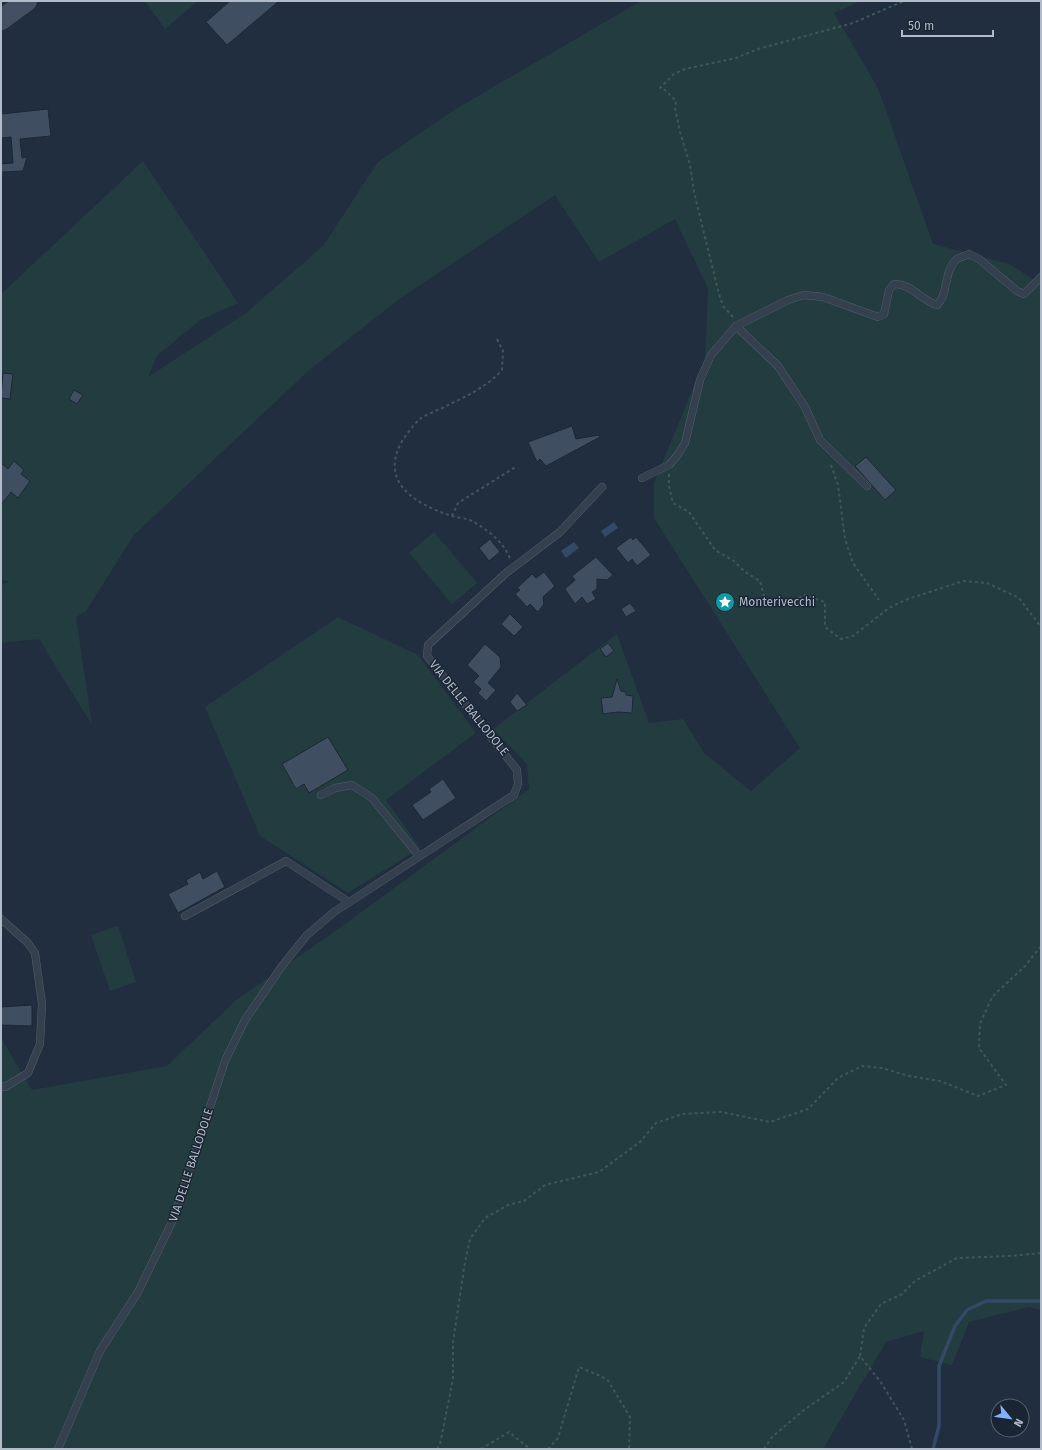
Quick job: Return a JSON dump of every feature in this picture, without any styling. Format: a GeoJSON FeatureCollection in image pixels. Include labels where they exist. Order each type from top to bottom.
{"type":"FeatureCollection","features":[{"type":"Feature","properties":{"kind":"street"},"geometry":{"type":"LineString","coordinates":[[1,20],[26,1]]}},
{"type":"Feature","properties":{"kind":"lane"},"geometry":{"type":"LineString","coordinates":[[642,478],[669,465],[685,444],[700,380],[711,354],[736,326],[788,300],[804,295],[823,298],[878,316],[884,314],[889,290],[894,284],[901,284],[918,293],[931,304],[937,305],[942,301],[948,273],[957,260],[969,254],[979,259],[1018,291],[1024,294],[1041,277]]}},
{"type":"Feature","properties":{"kind":"lane"},"geometry":{"type":"LineString","coordinates":[[736,326],[778,366],[805,407],[820,440],[867,486]]}},
{"type":"Feature","properties":{"kind":"lane","name":"VIA DELLE BALLODOLE"},"geometry":{"type":"LineString","coordinates":[[58,1449],[100,1351],[138,1292],[173,1220],[225,1061],[245,1020],[282,966],[307,934],[349,902],[514,795],[518,784],[517,770],[427,656],[428,645],[513,567],[560,532],[602,487]]}},
{"type":"Feature","properties":{"kind":"lane"},"geometry":{"type":"LineString","coordinates":[[321,794],[335,788],[352,785],[372,798],[419,856]]}},
{"type":"Feature","properties":{"kind":"lane"},"geometry":{"type":"LineString","coordinates":[[185,916],[286,861],[349,902]]}},
{"type":"Feature","properties":{"kind":"lane"},"geometry":{"type":"LineString","coordinates":[[1,919],[27,942],[35,953],[42,1004],[40,1044],[28,1073],[5,1087],[1,1086]]}},
{"type":"Feature","properties":{"kind":"path"},"geometry":{"type":"LineString","coordinates":[[736,326],[733,316],[723,306],[719,294],[694,192],[690,165],[680,132],[675,108],[676,101],[665,90],[660,88],[674,74],[685,69],[736,58],[758,49],[853,23],[904,1]]}},
{"type":"Feature","properties":{"kind":"path"},"geometry":{"type":"LineString","coordinates":[[496,339],[503,351],[502,370],[492,380],[466,396],[421,418],[409,430],[399,447],[394,467],[397,479],[404,491],[424,506],[452,516],[471,520],[498,539],[507,550],[513,567]]}},
{"type":"Feature","properties":{"kind":"path"},"geometry":{"type":"LineString","coordinates":[[830,462],[838,485],[845,539],[853,563],[879,600]]}},
{"type":"Feature","properties":{"kind":"path"},"geometry":{"type":"LineString","coordinates":[[669,465],[669,486],[673,503],[689,512],[715,550],[734,561],[745,572],[760,581],[765,600],[787,604],[805,595],[825,602],[825,627],[842,639],[854,636],[889,608],[905,600],[963,581],[987,583],[1018,598],[1041,627]]}},
{"type":"Feature","properties":{"kind":"path"},"geometry":{"type":"LineString","coordinates":[[452,516],[458,503],[517,466]]}},
{"type":"Feature","properties":{"kind":"path"},"geometry":{"type":"LineString","coordinates":[[437,1449],[440,1444],[453,1379],[453,1342],[465,1262],[470,1239],[485,1218],[508,1205],[524,1201],[545,1185],[599,1172],[640,1142],[656,1123],[682,1114],[721,1112],[770,1122],[808,1110],[838,1078],[862,1066],[882,1068],[909,1076],[940,1081],[978,1096],[1006,1085],[979,1048],[980,1024],[992,998],[1026,965],[1041,946]]}},
{"type":"Feature","properties":{"kind":"path"},"geometry":{"type":"LineString","coordinates":[[764,1449],[772,1437],[804,1410],[844,1382],[860,1356],[864,1328],[881,1304],[902,1294],[915,1280],[957,1258],[1011,1256],[1041,1252]]}},
{"type":"Feature","properties":{"kind":"path"},"geometry":{"type":"LineString","coordinates":[[860,1356],[880,1381],[904,1420],[912,1449]]}},
{"type":"Feature","properties":{"kind":"path"},"geometry":{"type":"LineString","coordinates":[[548,1449],[558,1438],[579,1367],[607,1379],[630,1417],[629,1449]]}},
{"type":"Feature","properties":{"kind":"path"},"geometry":{"type":"LineString","coordinates":[[481,1449],[509,1432],[530,1449]]}},
{"type":"Feature","properties":{"kind":"green space"},"geometry":{"type":"Polygon","coordinates":[[[145,1],[198,1],[165,29],[145,1]]]}},
{"type":"Feature","properties":{"kind":"green space"},"geometry":{"type":"Polygon","coordinates":[[[641,1],[861,1],[834,13],[878,88],[933,244],[1010,264],[1041,285],[1041,1310],[1029,1307],[969,1322],[952,1365],[920,1357],[924,1331],[886,1342],[823,1449],[1,1449],[1,1038],[32,1090],[167,1066],[235,1001],[341,927],[529,789],[527,764],[493,729],[617,634],[649,723],[683,719],[704,753],[751,791],[800,748],[654,518],[654,483],[705,359],[708,289],[675,219],[599,262],[555,195],[399,299],[307,372],[134,535],[86,611],[76,617],[92,725],[39,639],[1,643],[1,585],[9,582],[1,579],[1,294],[143,161],[238,303],[200,320],[157,356],[148,377],[246,313],[323,246],[378,162],[454,110],[641,1]]]}},
{"type":"Feature","properties":{"kind":"green space"},"geometry":{"type":"Polygon","coordinates":[[[434,532],[477,583],[452,604],[409,553],[434,532]]]}},
{"type":"Feature","properties":{"kind":"green space"},"geometry":{"type":"Polygon","coordinates":[[[338,617],[418,655],[476,733],[386,800],[420,848],[348,893],[260,836],[205,707],[338,617]]]}},
{"type":"Feature","properties":{"kind":"green space"},"geometry":{"type":"Polygon","coordinates":[[[118,926],[136,982],[110,991],[91,935],[118,926]]]}},
{"type":"Feature","properties":{"kind":"water"},"geometry":{"type":"Polygon","coordinates":[[[614,522],[618,528],[605,537],[601,531],[614,522]]]}},
{"type":"Feature","properties":{"kind":"water"},"geometry":{"type":"Polygon","coordinates":[[[574,542],[579,548],[566,558],[561,551],[574,542]]]}},
{"type":"Feature","properties":{"kind":"building"},"geometry":{"type":"Polygon","coordinates":[[[230,1],[279,1],[227,45],[206,22],[230,1]]]}},
{"type":"Feature","properties":{"kind":"building"},"geometry":{"type":"Polygon","coordinates":[[[48,109],[51,136],[20,139],[22,158],[27,157],[23,171],[1,172],[1,164],[13,163],[11,137],[1,138],[1,114],[48,109]]]}},
{"type":"Feature","properties":{"kind":"building"},"geometry":{"type":"Polygon","coordinates":[[[3,373],[13,374],[10,399],[1,398],[3,373]]]}},
{"type":"Feature","properties":{"kind":"building"},"geometry":{"type":"Polygon","coordinates":[[[74,390],[83,395],[77,404],[69,399],[74,390]]]}},
{"type":"Feature","properties":{"kind":"building"},"geometry":{"type":"Polygon","coordinates":[[[572,426],[576,439],[599,435],[600,437],[546,466],[540,459],[537,462],[528,442],[572,426]]]}},
{"type":"Feature","properties":{"kind":"building"},"geometry":{"type":"Polygon","coordinates":[[[866,457],[896,490],[885,500],[855,466],[866,457]]]}},
{"type":"Feature","properties":{"kind":"building"},"geometry":{"type":"Polygon","coordinates":[[[14,461],[24,470],[21,474],[30,481],[18,498],[11,492],[1,505],[1,463],[8,469],[14,461]]]}},
{"type":"Feature","properties":{"kind":"building"},"geometry":{"type":"Polygon","coordinates":[[[631,537],[633,540],[636,537],[651,555],[637,566],[632,559],[628,563],[616,548],[631,537]]]}},
{"type":"Feature","properties":{"kind":"building"},"geometry":{"type":"Polygon","coordinates":[[[490,539],[500,552],[489,561],[479,548],[490,539]]]}},
{"type":"Feature","properties":{"kind":"building"},"geometry":{"type":"Polygon","coordinates":[[[596,557],[613,575],[607,580],[597,579],[597,589],[592,592],[596,599],[587,604],[582,597],[575,604],[565,589],[575,580],[572,576],[596,557]]]}},
{"type":"Feature","properties":{"kind":"building"},"geometry":{"type":"Polygon","coordinates":[[[544,572],[555,586],[543,597],[544,604],[538,612],[530,604],[527,607],[515,594],[520,590],[517,588],[532,574],[536,578],[544,572]]]}},
{"type":"Feature","properties":{"kind":"building"},"geometry":{"type":"Polygon","coordinates":[[[630,603],[636,611],[626,617],[621,609],[630,603]]]}},
{"type":"Feature","properties":{"kind":"building"},"geometry":{"type":"Polygon","coordinates":[[[510,614],[523,627],[514,636],[501,624],[510,614]]]}},
{"type":"Feature","properties":{"kind":"building"},"geometry":{"type":"Polygon","coordinates":[[[608,643],[614,651],[606,657],[600,649],[608,643]]]}},
{"type":"Feature","properties":{"kind":"building"},"geometry":{"type":"Polygon","coordinates":[[[485,644],[500,657],[501,667],[488,683],[496,690],[486,701],[478,693],[481,689],[473,682],[479,676],[467,665],[485,644]]]}},
{"type":"Feature","properties":{"kind":"building"},"geometry":{"type":"Polygon","coordinates":[[[617,679],[621,691],[626,692],[626,695],[633,696],[632,713],[618,712],[603,714],[601,698],[612,697],[617,679]]]}},
{"type":"Feature","properties":{"kind":"building"},"geometry":{"type":"Polygon","coordinates":[[[517,693],[527,705],[517,711],[510,702],[517,693]]]}},
{"type":"Feature","properties":{"kind":"building"},"geometry":{"type":"Polygon","coordinates":[[[328,737],[348,770],[309,793],[304,784],[296,789],[282,764],[328,737]]]}},
{"type":"Feature","properties":{"kind":"building"},"geometry":{"type":"Polygon","coordinates":[[[443,779],[456,798],[423,820],[412,805],[431,792],[429,789],[443,779]]]}},
{"type":"Feature","properties":{"kind":"building"},"geometry":{"type":"Polygon","coordinates":[[[217,871],[225,887],[178,913],[168,894],[188,884],[186,880],[200,872],[203,879],[217,871]]]}},
{"type":"Feature","properties":{"kind":"building"},"geometry":{"type":"Polygon","coordinates":[[[32,1005],[32,1026],[1,1025],[1,1007],[32,1005]]]}},
{"type":"Feature","properties":{"kind":"waterway"},"geometry":{"type":"LineString","coordinates":[[933,1449],[939,1426],[939,1366],[955,1326],[967,1310],[986,1301],[1041,1301]]}},
{"type":"Feature","properties":{"kind":"place","name":"Monterivecchi"},"geometry":{"type":"Point","coordinates":[725,602]}}]}
